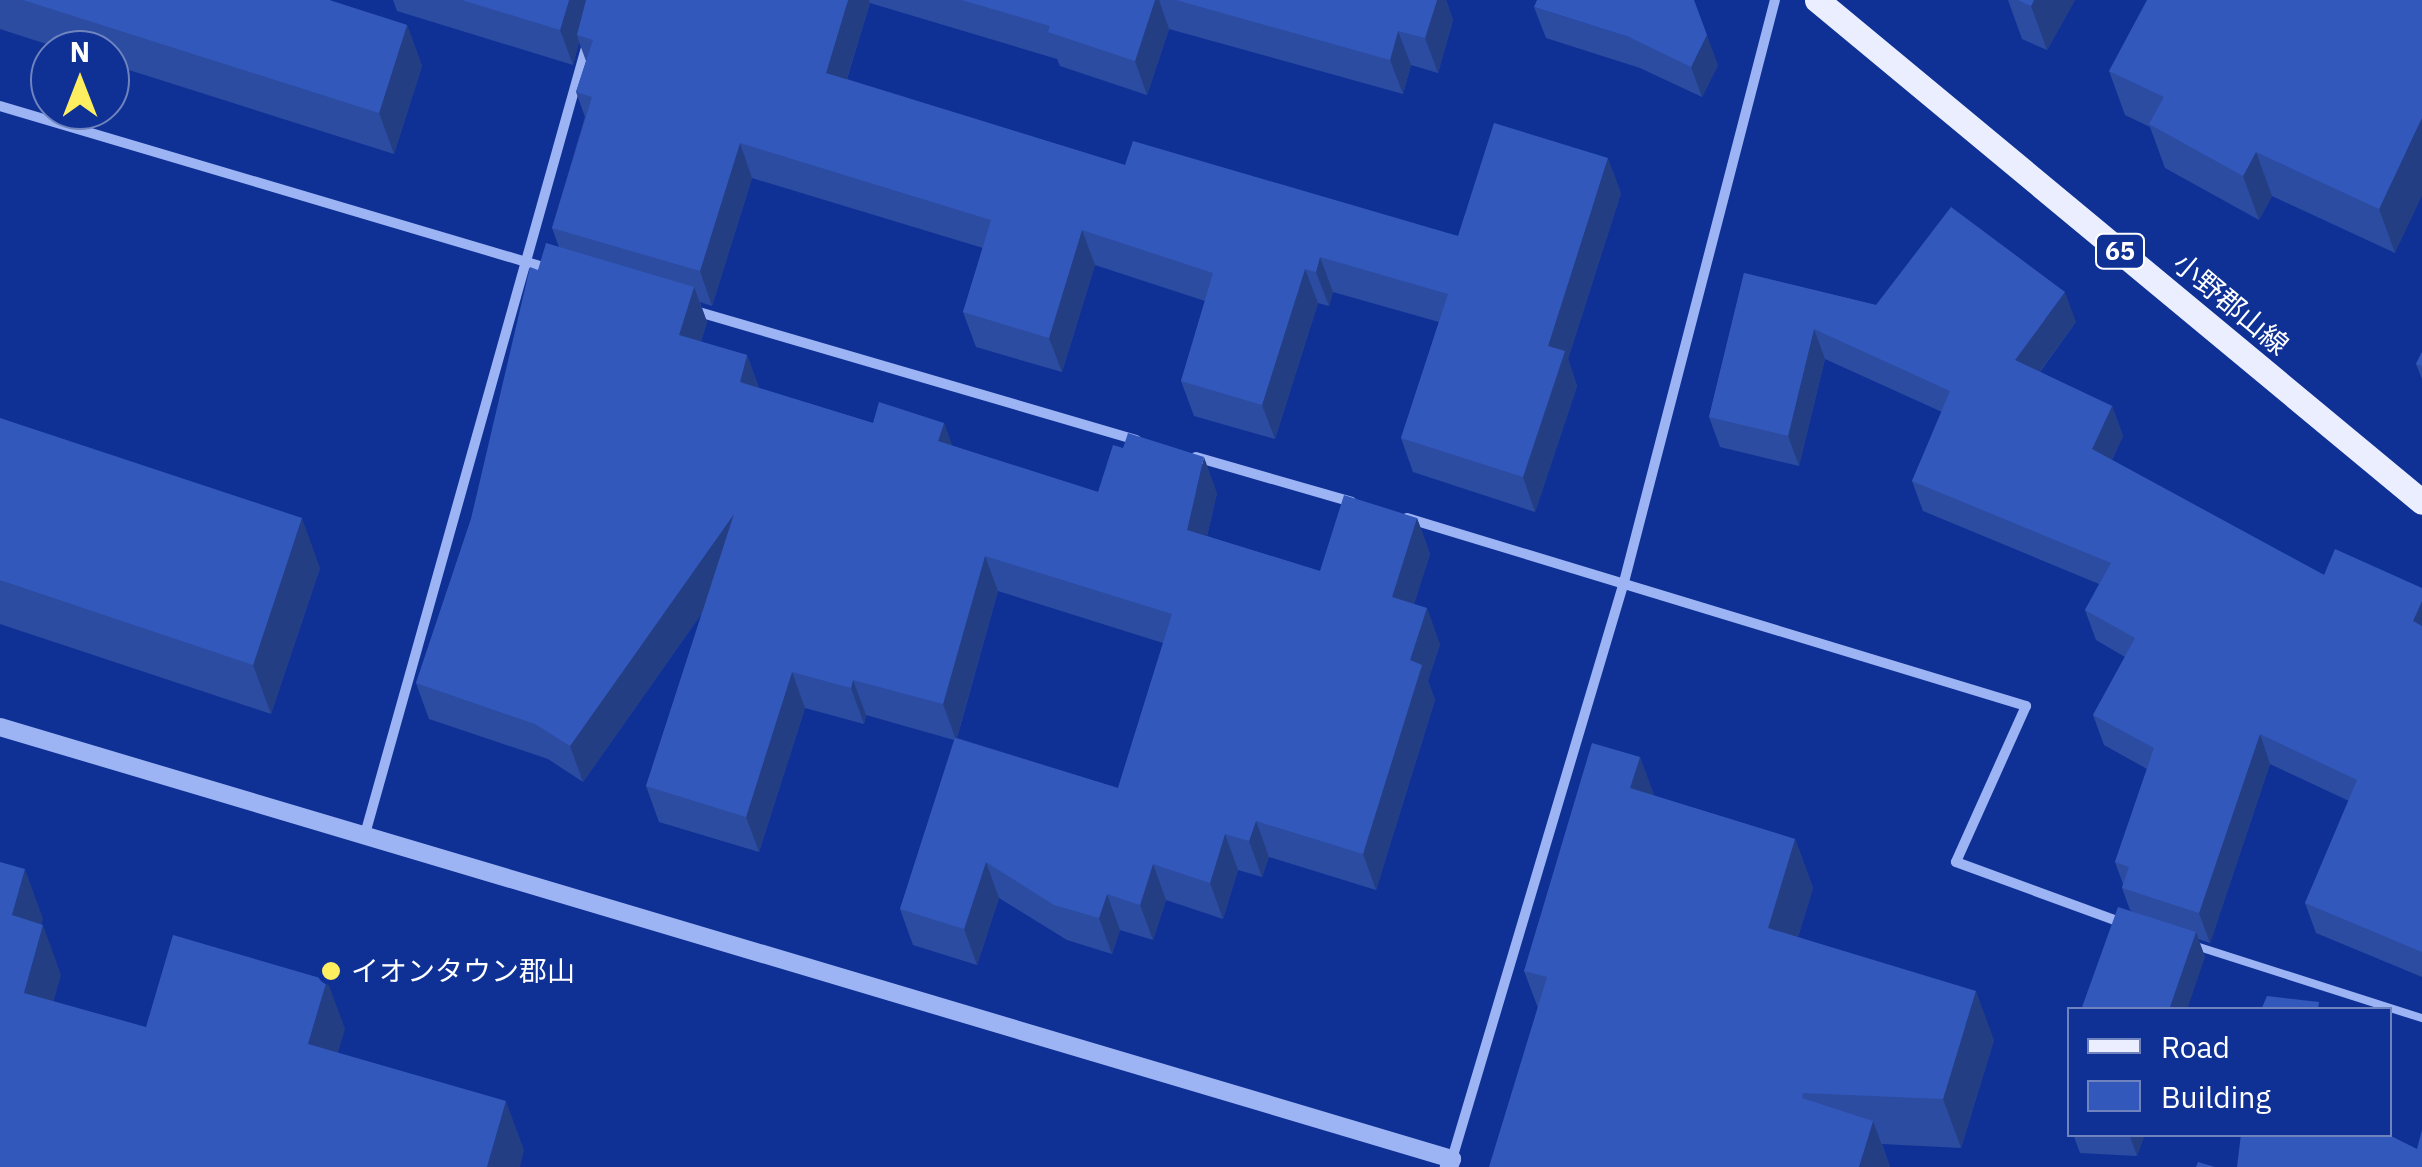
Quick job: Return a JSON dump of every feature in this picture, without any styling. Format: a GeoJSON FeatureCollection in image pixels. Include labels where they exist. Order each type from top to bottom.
{"type":"FeatureCollection","features":[{"type":"Feature","properties":{"kind":"main road","name":"小野郡山線"},"geometry":{"type":"LineString","coordinates":[[1817,0],[2422,502]]}},
{"type":"Feature","properties":{"kind":"street"},"geometry":{"type":"LineString","coordinates":[[0,727],[1450,1163],[1624,582],[1775,0]]}},
{"type":"Feature","properties":{"kind":"street"},"geometry":{"type":"LineString","coordinates":[[365,834],[589,37]]}},
{"type":"Feature","properties":{"kind":"street"},"geometry":{"type":"LineString","coordinates":[[0,106],[562,272]]}},
{"type":"Feature","properties":{"kind":"street"},"geometry":{"type":"LineString","coordinates":[[676,306],[1150,444]]}},
{"type":"Feature","properties":{"kind":"street"},"geometry":{"type":"LineString","coordinates":[[1188,454],[1358,504]]}},
{"type":"Feature","properties":{"kind":"street"},"geometry":{"type":"LineString","coordinates":[[1396,515],[2026,706],[1956,862],[2120,922]]}},
{"type":"Feature","properties":{"kind":"lane"},"geometry":{"type":"LineString","coordinates":[[2120,922],[2139,928]]}},
{"type":"Feature","properties":{"kind":"lane"},"geometry":{"type":"LineString","coordinates":[[2176,940],[2387,1007]]}},
{"type":"Feature","properties":{"kind":"lane"},"geometry":{"type":"LineString","coordinates":[[2392,1008],[2422,1018]]}},
{"type":"Feature","properties":{"kind":"building"},"geometry":{"type":"Polygon","coordinates":[[[23,0],[329,0],[407,25],[379,113],[130,34],[130,30],[118,30],[23,0]]]}},
{"type":"Feature","properties":{"kind":"building"},"geometry":{"type":"Polygon","coordinates":[[[462,0],[569,0],[560,30],[462,0]]]}},
{"type":"Feature","properties":{"kind":"building"},"geometry":{"type":"Polygon","coordinates":[[[586,0],[848,0],[826,73],[1125,165],[1133,141],[1458,236],[1494,123],[1608,158],[1548,346],[1565,351],[1523,477],[1401,438],[1448,294],[1320,257],[1316,272],[1305,269],[1262,405],[1181,381],[1213,273],[1082,230],[1049,338],[963,312],[991,220],[740,143],[700,271],[552,228],[592,97],[576,92],[593,40],[577,35],[586,0]]]}},
{"type":"Feature","properties":{"kind":"building"},"geometry":{"type":"Polygon","coordinates":[[[962,0],[1155,0],[1135,61],[1048,32],[1050,26],[962,0]]]}},
{"type":"Feature","properties":{"kind":"building"},"geometry":{"type":"Polygon","coordinates":[[[1176,0],[1437,0],[1425,38],[1398,31],[1390,60],[1176,0]]]}},
{"type":"Feature","properties":{"kind":"building"},"geometry":{"type":"Polygon","coordinates":[[[1537,0],[1694,0],[1707,35],[1691,67],[1629,37],[1534,7],[1537,0]]]}},
{"type":"Feature","properties":{"kind":"building"},"geometry":{"type":"Polygon","coordinates":[[[2147,0],[2422,0],[2422,118],[2379,209],[2256,152],[2243,176],[2149,124],[2164,97],[2109,71],[2147,0]]]}},
{"type":"Feature","properties":{"kind":"building"},"geometry":{"type":"Polygon","coordinates":[[[1951,207],[2065,292],[2015,360],[2112,406],[2092,449],[2324,575],[2335,549],[2422,588],[2422,601],[2413,621],[2422,626],[2422,952],[2305,903],[2357,780],[2260,734],[2199,913],[2122,888],[2129,867],[2115,862],[2154,748],[2093,715],[2135,638],[2085,610],[2111,563],[1912,481],[1950,391],[1814,329],[1788,436],[1709,417],[1744,273],[1876,305],[1951,207]]]}},
{"type":"Feature","properties":{"kind":"building"},"geometry":{"type":"Polygon","coordinates":[[[546,243],[694,287],[679,335],[747,355],[740,382],[873,423],[879,402],[944,423],[938,441],[1098,492],[1113,445],[1123,448],[1128,433],[1204,457],[1187,530],[1320,571],[1344,495],[1417,518],[1392,597],[1427,608],[1410,660],[1422,665],[1363,854],[1256,821],[1249,841],[1225,834],[1210,883],[1153,864],[1140,905],[1107,894],[1099,918],[1054,905],[986,862],[964,929],[900,909],[955,738],[1118,788],[1172,614],[985,556],[943,704],[853,680],[851,688],[792,672],[746,817],[646,786],[734,514],[570,746],[535,724],[416,683],[471,519],[530,267],[538,270],[546,243]]]}},
{"type":"Feature","properties":{"kind":"building"},"geometry":{"type":"Polygon","coordinates":[[[0,418],[302,518],[253,665],[0,580],[0,418]]]}},
{"type":"Feature","properties":{"kind":"building"},"geometry":{"type":"Polygon","coordinates":[[[1592,743],[1640,757],[1630,788],[1795,839],[1768,928],[1976,991],[1943,1099],[1803,1093],[1802,1098],[1873,1121],[1859,1167],[1489,1167],[1547,977],[1524,971],[1592,743]]]}},
{"type":"Feature","properties":{"kind":"building"},"geometry":{"type":"Polygon","coordinates":[[[0,862],[25,869],[12,915],[43,925],[24,993],[146,1027],[173,935],[327,980],[308,1044],[506,1101],[487,1167],[0,1167],[0,862]]]}},
{"type":"Feature","properties":{"kind":"building"},"geometry":{"type":"Polygon","coordinates":[[[2118,907],[2196,932],[2170,1007],[2082,1007],[2118,907]]]}},
{"type":"Feature","properties":{"kind":"building"},"geometry":{"type":"Polygon","coordinates":[[[2267,996],[2319,1002],[2318,1007],[2262,1007],[2267,996]]]}},
{"type":"Feature","properties":{"kind":"building"},"geometry":{"type":"Polygon","coordinates":[[[2422,1130],[2422,1167],[2237,1167],[2241,1137],[2392,1136],[2417,1149],[2422,1130]]]}},
{"type":"Feature","properties":{"kind":"place","name":"イオンタウン郡山"},"geometry":{"type":"Point","coordinates":[331,971]}}]}
